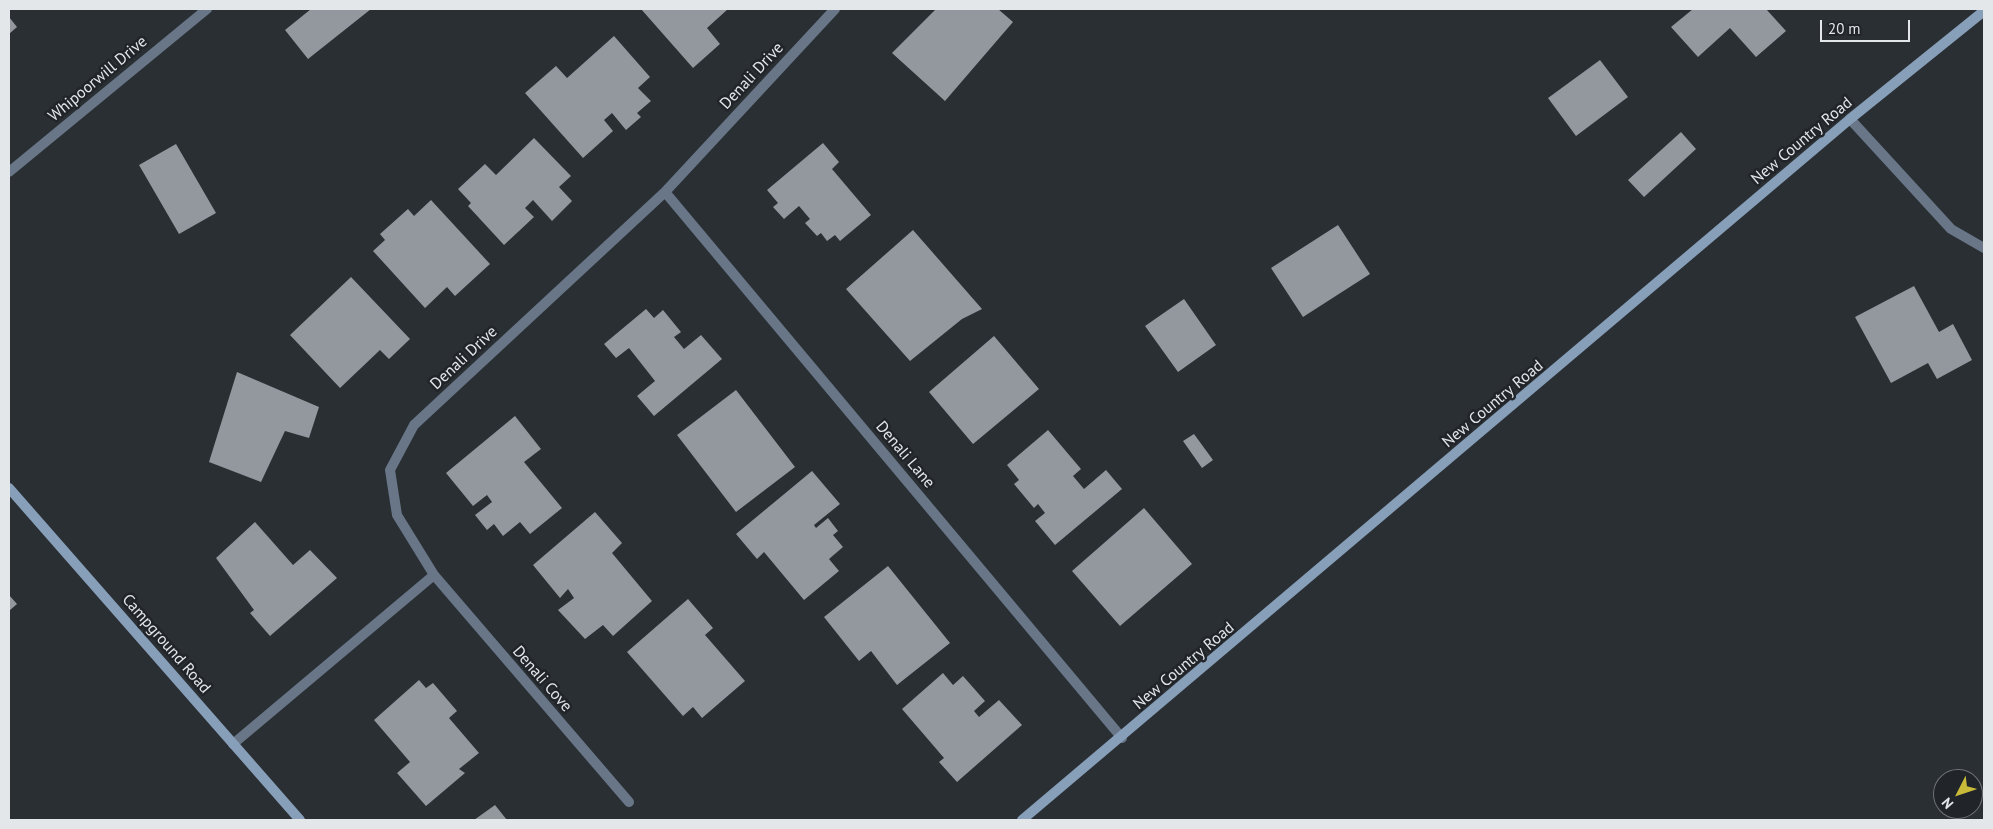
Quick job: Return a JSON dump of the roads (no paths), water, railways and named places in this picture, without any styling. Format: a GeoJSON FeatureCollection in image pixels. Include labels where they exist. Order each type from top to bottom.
{"type":"FeatureCollection","features":[{"type":"Feature","properties":{"kind":"street","name":"Whipoorwill Drive"},"geometry":{"type":"LineString","coordinates":[[9,172],[207,9]]}},
{"type":"Feature","properties":{"kind":"street","name":"Denali Drive"},"geometry":{"type":"LineString","coordinates":[[434,575],[398,515],[390,470],[414,425],[665,192],[835,9]]}},
{"type":"Feature","properties":{"kind":"street","name":"New Country Road"},"geometry":{"type":"LineString","coordinates":[[1022,820],[1122,738],[1980,11]]}},
{"type":"Feature","properties":{"kind":"street"},"geometry":{"type":"LineString","coordinates":[[1850,120],[1951,229],[1984,248]]}},
{"type":"Feature","properties":{"kind":"street","name":"Denali Lane"},"geometry":{"type":"LineString","coordinates":[[665,192],[1122,738]]}},
{"type":"Feature","properties":{"kind":"street","name":"Campground Road"},"geometry":{"type":"LineString","coordinates":[[9,488],[300,820]]}},
{"type":"Feature","properties":{"kind":"street"},"geometry":{"type":"LineString","coordinates":[[234,744],[434,575]]}},
{"type":"Feature","properties":{"kind":"street","name":"Denali Cove"},"geometry":{"type":"LineString","coordinates":[[434,575],[629,802]]}}]}
